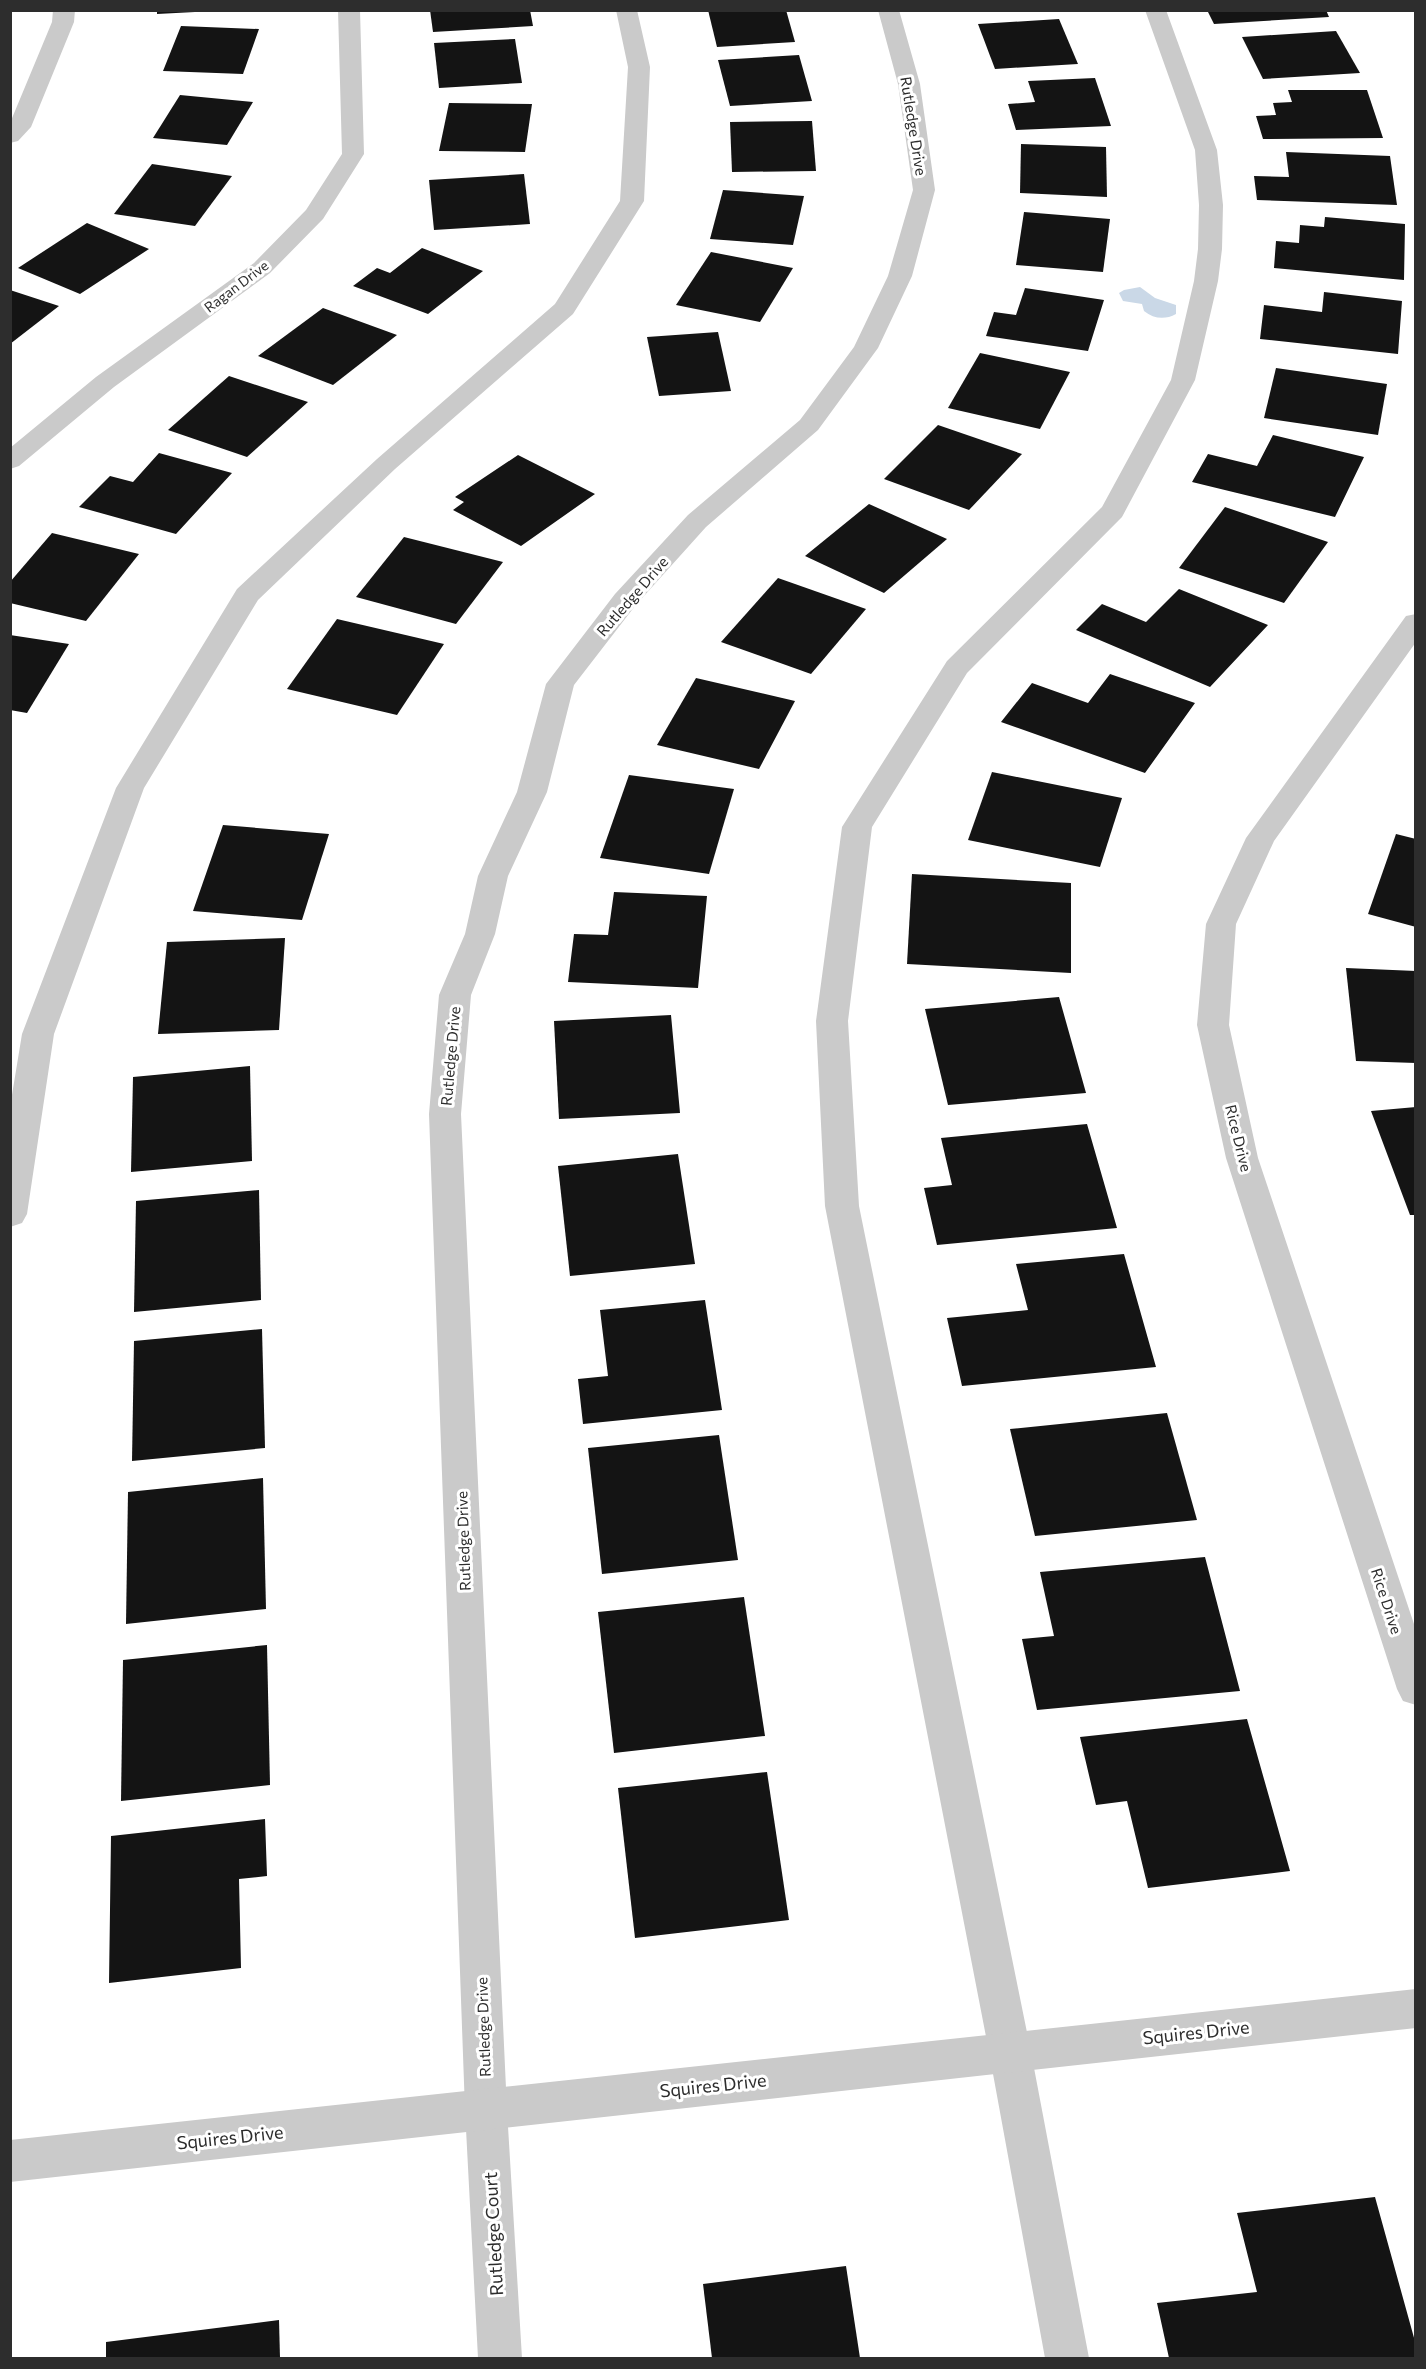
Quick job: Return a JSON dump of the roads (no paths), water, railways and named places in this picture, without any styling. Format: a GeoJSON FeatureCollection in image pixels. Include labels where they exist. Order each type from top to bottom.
{"type":"FeatureCollection","features":[{"type":"Feature","properties":{"kind":"street"},"geometry":{"type":"LineString","coordinates":[[10,136],[20,127],[63,22],[64,10]]}},
{"type":"Feature","properties":{"kind":"street","name":"Ragan Drive"},"geometry":{"type":"LineString","coordinates":[[10,461],[105,382],[262,268],[315,214],[353,154],[350,10]]}},
{"type":"Feature","properties":{"kind":"street"},"geometry":{"type":"LineString","coordinates":[[10,1214],[38,1034],[130,788],[247,595],[386,464],[564,309],[632,201],[639,67],[626,10]]}},
{"type":"Feature","properties":{"kind":"street","name":"Rutledge Drive"},"geometry":{"type":"LineString","coordinates":[[486,2110],[445,1114],[455,995],[480,934],[493,876],[532,792],[560,684],[625,600],[697,521],[809,425],[866,348],[900,276],[924,190],[909,84],[888,10]]}},
{"type":"Feature","properties":{"kind":"street"},"geometry":{"type":"LineString","coordinates":[[1067,2358],[1010,2052],[842,1206],[832,1021],[857,827],[957,667],[1113,511],[1183,380],[1206,281],[1210,249],[1211,205],[1206,150],[1155,10]]}},
{"type":"Feature","properties":{"kind":"street","name":"Rice Drive"},"geometry":{"type":"LineString","coordinates":[[1416,622],[1262,838],[1221,924],[1213,1025],[1242,1158],[1416,1689]]}},
{"type":"Feature","properties":{"kind":"street","name":"Squires Drive"},"geometry":{"type":"LineString","coordinates":[[10,2161],[1416,2008]]}},
{"type":"Feature","properties":{"kind":"street","name":"Rutledge Court"},"geometry":{"type":"LineString","coordinates":[[486,2110],[500,2358]]}},
{"type":"Feature","properties":{"kind":"water"},"geometry":{"type":"Polygon","coordinates":[[[1140,287],[1155,298],[1176,305],[1176,314],[1160,318],[1144,311],[1142,304],[1123,301],[1119,293],[1140,287]]]}}]}
